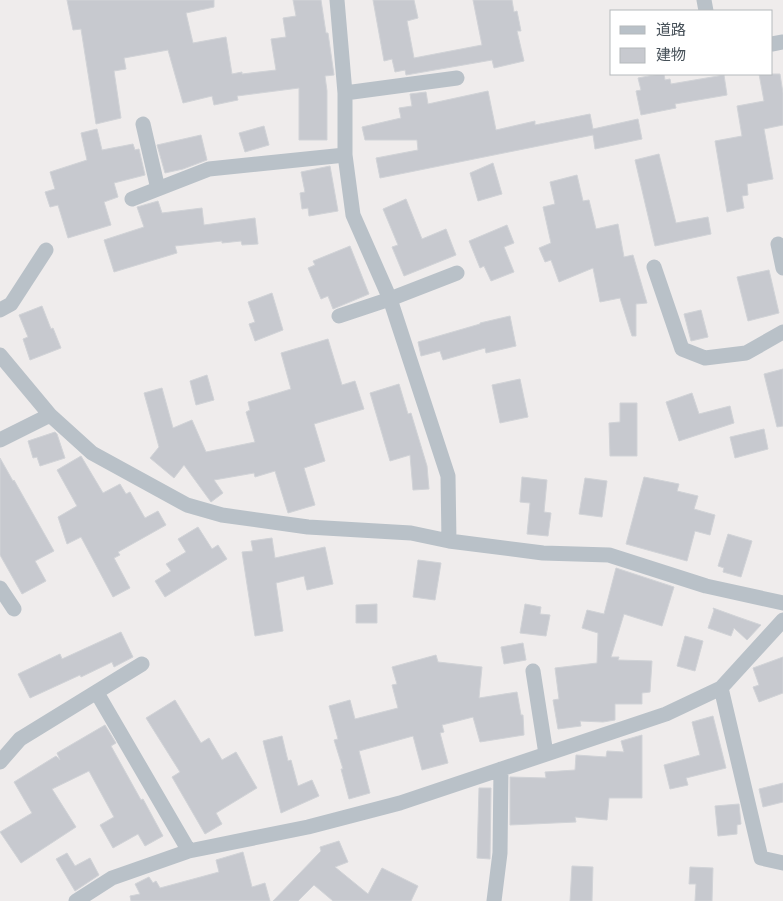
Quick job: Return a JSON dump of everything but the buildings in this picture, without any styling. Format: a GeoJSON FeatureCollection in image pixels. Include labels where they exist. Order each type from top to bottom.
{"type":"FeatureCollection","features":[{"type":"Feature","properties":{"kind":"street"},"geometry":{"type":"LineString","coordinates":[[337,0],[346,93],[345,155],[353,215],[390,299],[448,476],[449,541]]}},
{"type":"Feature","properties":{"kind":"street"},"geometry":{"type":"LineString","coordinates":[[346,93],[457,78]]}},
{"type":"Feature","properties":{"kind":"street"},"geometry":{"type":"LineString","coordinates":[[142,124],[158,189]]}},
{"type":"Feature","properties":{"kind":"street"},"geometry":{"type":"LineString","coordinates":[[132,199],[209,170],[345,155]]}},
{"type":"Feature","properties":{"kind":"street"},"geometry":{"type":"LineString","coordinates":[[778,244],[783,268]]}},
{"type":"Feature","properties":{"kind":"street"},"geometry":{"type":"LineString","coordinates":[[0,310],[11,304],[46,250]]}},
{"type":"Feature","properties":{"kind":"street"},"geometry":{"type":"LineString","coordinates":[[654,266],[682,348],[705,358],[746,352],[783,332]]}},
{"type":"Feature","properties":{"kind":"street"},"geometry":{"type":"LineString","coordinates":[[339,316],[457,273]]}},
{"type":"Feature","properties":{"kind":"street"},"geometry":{"type":"LineString","coordinates":[[0,355],[50,415],[92,453],[187,505],[222,515],[308,527],[411,533],[449,541],[543,553],[610,555],[706,586],[783,603]]}},
{"type":"Feature","properties":{"kind":"street"},"geometry":{"type":"LineString","coordinates":[[0,440],[50,415]]}},
{"type":"Feature","properties":{"kind":"street"},"geometry":{"type":"LineString","coordinates":[[0,588],[14,609]]}},
{"type":"Feature","properties":{"kind":"street"},"geometry":{"type":"LineString","coordinates":[[76,901],[112,878],[189,851],[308,827],[400,803],[666,714],[721,688],[783,620]]}},
{"type":"Feature","properties":{"kind":"street"},"geometry":{"type":"LineString","coordinates":[[0,762],[20,739],[142,664]]}},
{"type":"Feature","properties":{"kind":"street"},"geometry":{"type":"LineString","coordinates":[[533,671],[546,754]]}},
{"type":"Feature","properties":{"kind":"street"},"geometry":{"type":"LineString","coordinates":[[721,688],[761,858],[783,863]]}},
{"type":"Feature","properties":{"kind":"street"},"geometry":{"type":"LineString","coordinates":[[97,693],[189,851]]}},
{"type":"Feature","properties":{"kind":"street"},"geometry":{"type":"LineString","coordinates":[[494,901],[500,853],[501,769]]}}]}
